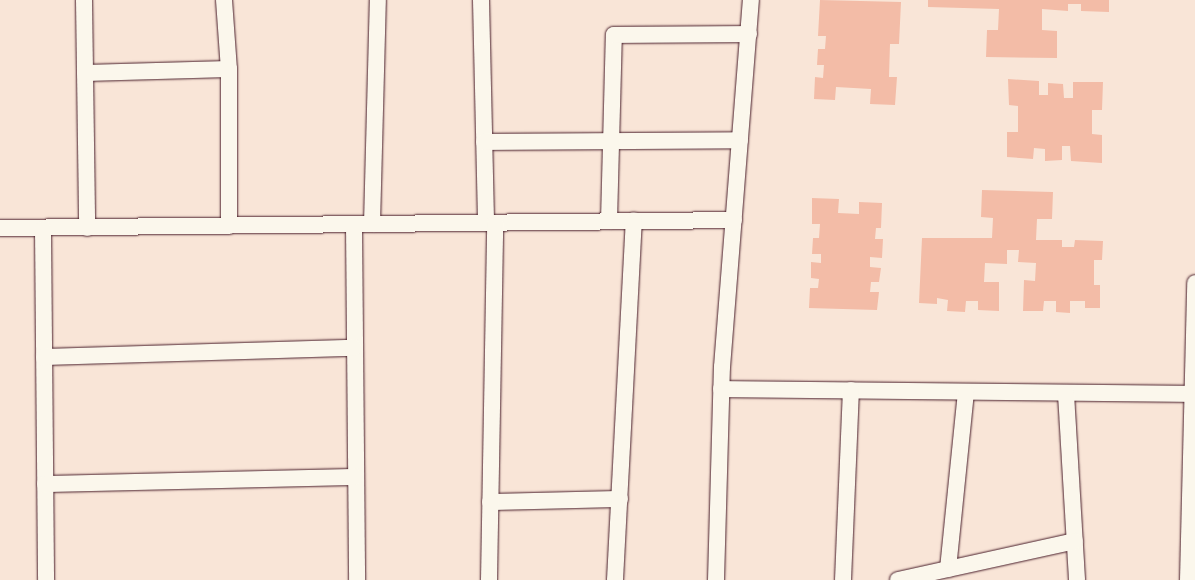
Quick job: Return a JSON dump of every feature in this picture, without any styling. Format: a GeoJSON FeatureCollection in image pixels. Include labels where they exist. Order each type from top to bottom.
{"type":"FeatureCollection","features":[{"type":"Feature","properties":{"kind":"street"},"geometry":{"type":"LineString","coordinates":[[84,0],[88,228]]}},
{"type":"Feature","properties":{"kind":"street"},"geometry":{"type":"LineString","coordinates":[[224,0],[229,69],[229,226]]}},
{"type":"Feature","properties":{"kind":"street"},"geometry":{"type":"LineString","coordinates":[[372,224],[378,0]]}},
{"type":"Feature","properties":{"kind":"street"},"geometry":{"type":"LineString","coordinates":[[481,0],[484,142],[490,223],[489,580]]}},
{"type":"Feature","properties":{"kind":"street"},"geometry":{"type":"LineString","coordinates":[[716,580],[721,388],[751,0]]}},
{"type":"Feature","properties":{"kind":"street"},"geometry":{"type":"LineString","coordinates":[[609,221],[614,35],[749,34]]}},
{"type":"Feature","properties":{"kind":"street"},"geometry":{"type":"LineString","coordinates":[[85,73],[229,69]]}},
{"type":"Feature","properties":{"kind":"street"},"geometry":{"type":"LineString","coordinates":[[484,142],[611,143],[740,140]]}},
{"type":"Feature","properties":{"kind":"street"},"geometry":{"type":"LineString","coordinates":[[0,228],[43,229],[734,220]]}},
{"type":"Feature","properties":{"kind":"street"},"geometry":{"type":"LineString","coordinates":[[615,580],[634,221]]}},
{"type":"Feature","properties":{"kind":"street"},"geometry":{"type":"LineString","coordinates":[[354,225],[357,580]]}},
{"type":"Feature","properties":{"kind":"street"},"geometry":{"type":"LineString","coordinates":[[43,229],[46,580]]}},
{"type":"Feature","properties":{"kind":"street"},"geometry":{"type":"LineString","coordinates":[[1188,580],[1195,283]]}},
{"type":"Feature","properties":{"kind":"street"},"geometry":{"type":"LineString","coordinates":[[44,357],[354,348]]}},
{"type":"Feature","properties":{"kind":"street"},"geometry":{"type":"LineString","coordinates":[[721,388],[966,393],[1193,394]]}},
{"type":"Feature","properties":{"kind":"street"},"geometry":{"type":"LineString","coordinates":[[843,580],[851,390]]}},
{"type":"Feature","properties":{"kind":"street"},"geometry":{"type":"LineString","coordinates":[[948,569],[966,393]]}},
{"type":"Feature","properties":{"kind":"street"},"geometry":{"type":"LineString","coordinates":[[1066,394],[1077,580]]}},
{"type":"Feature","properties":{"kind":"street"},"geometry":{"type":"LineString","coordinates":[[45,484],[355,477]]}},
{"type":"Feature","properties":{"kind":"street"},"geometry":{"type":"LineString","coordinates":[[490,502],[620,499]]}},
{"type":"Feature","properties":{"kind":"street"},"geometry":{"type":"LineString","coordinates":[[898,580],[1075,541]]}},
{"type":"Feature","properties":{"kind":"building"},"geometry":{"type":"Polygon","coordinates":[[[820,0],[901,2],[899,44],[890,44],[889,77],[897,77],[895,105],[870,104],[871,89],[836,87],[835,100],[814,99],[815,77],[823,78],[824,65],[817,65],[818,49],[825,49],[826,36],[818,36],[820,0]]]}},
{"type":"Feature","properties":{"kind":"building"},"geometry":{"type":"Polygon","coordinates":[[[928,0],[1109,0],[1109,12],[1081,11],[1081,4],[1068,4],[1068,11],[1042,9],[1042,30],[1057,31],[1057,58],[986,57],[987,30],[998,30],[999,9],[928,7],[928,0]]]}},
{"type":"Feature","properties":{"kind":"building"},"geometry":{"type":"Polygon","coordinates":[[[1008,79],[1039,81],[1039,95],[1048,95],[1048,83],[1063,84],[1064,98],[1073,98],[1073,82],[1103,82],[1102,110],[1092,110],[1092,134],[1102,135],[1102,163],[1071,161],[1070,146],[1062,146],[1062,160],[1045,161],[1045,149],[1034,148],[1033,159],[1007,157],[1007,132],[1018,132],[1018,106],[1009,105],[1008,79]]]}},
{"type":"Feature","properties":{"kind":"building"},"geometry":{"type":"Polygon","coordinates":[[[982,190],[1053,192],[1052,219],[1037,219],[1036,240],[1062,240],[1062,247],[1074,247],[1075,240],[1103,241],[1102,260],[1094,260],[1094,285],[1100,285],[1100,308],[1085,308],[1085,301],[1070,301],[1070,313],[1056,312],[1056,301],[1044,301],[1043,311],[1023,311],[1024,280],[1035,281],[1036,263],[1018,262],[1019,250],[1007,250],[1007,264],[985,263],[984,282],[999,282],[999,311],[978,310],[978,301],[966,301],[965,312],[947,311],[948,300],[937,298],[937,304],[919,303],[922,238],[992,238],[993,218],[981,217],[982,190]]]}},
{"type":"Feature","properties":{"kind":"building"},"geometry":{"type":"Polygon","coordinates":[[[812,198],[839,199],[838,213],[859,214],[859,202],[882,203],[881,228],[876,228],[875,239],[883,239],[882,258],[870,257],[870,267],[881,268],[879,282],[871,282],[870,292],[879,292],[877,310],[809,308],[810,288],[818,288],[819,279],[811,278],[811,262],[821,263],[821,254],[812,254],[813,238],[819,238],[820,224],[812,224],[812,198]]]}}]}
